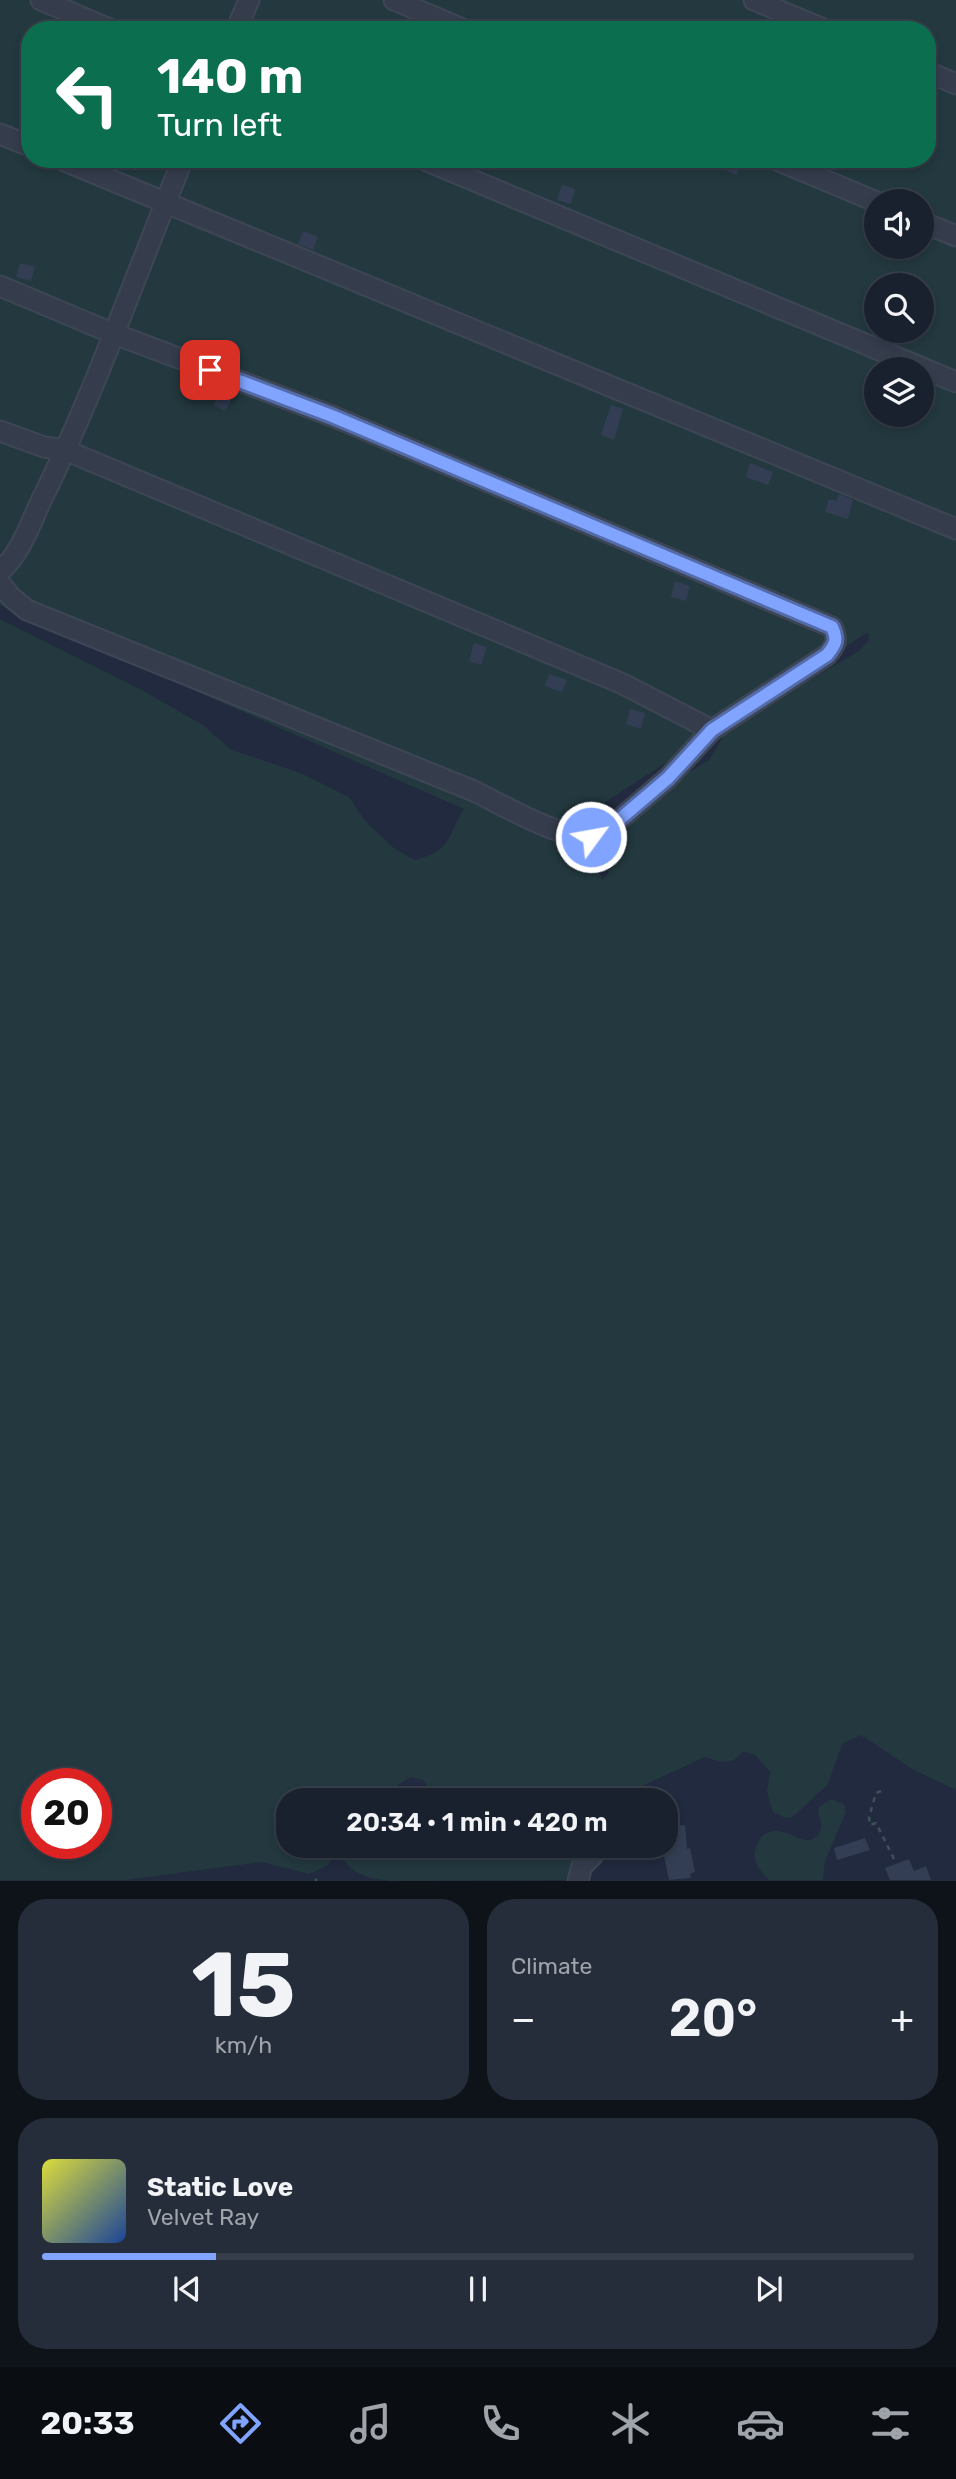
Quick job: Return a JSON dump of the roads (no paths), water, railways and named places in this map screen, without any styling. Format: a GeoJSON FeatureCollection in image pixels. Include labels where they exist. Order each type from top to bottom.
{"type":"FeatureCollection","features":[{"type":"Feature","properties":{"kind":"street"},"geometry":{"type":"LineString","coordinates":[[41,0],[91,21]]}},
{"type":"Feature","properties":{"kind":"street"},"geometry":{"type":"LineString","coordinates":[[240,21],[249,0]]}},
{"type":"Feature","properties":{"kind":"street"},"geometry":{"type":"LineString","coordinates":[[394,0],[444,21]]}},
{"type":"Feature","properties":{"kind":"street"},"geometry":{"type":"LineString","coordinates":[[754,0],[804,21]]}},
{"type":"Feature","properties":{"kind":"street"},"geometry":{"type":"LineString","coordinates":[[936,75],[956,84]]}},
{"type":"Feature","properties":{"kind":"street"},"geometry":{"type":"LineString","coordinates":[[0,134],[21,142]]}},
{"type":"Feature","properties":{"kind":"street"},"geometry":{"type":"LineString","coordinates":[[81,168],[956,530]]}},
{"type":"Feature","properties":{"kind":"street"},"geometry":{"type":"LineString","coordinates":[[0,571],[7,565],[28,528],[65,450],[179,168]]}},
{"type":"Feature","properties":{"kind":"street"},"geometry":{"type":"LineString","coordinates":[[444,168],[956,382]]}},
{"type":"Feature","properties":{"kind":"street"},"geometry":{"type":"LineString","coordinates":[[796,168],[864,197]]}},
{"type":"Feature","properties":{"kind":"street"},"geometry":{"type":"LineString","coordinates":[[934,227],[956,236]]}},
{"type":"Feature","properties":{"kind":"street"},"geometry":{"type":"LineString","coordinates":[[0,286],[332,416],[832,627],[837,637],[835,645],[827,655],[712,730],[668,778],[600,836],[579,835],[526,816],[474,790],[27,610],[11,597],[0,583]]}},
{"type":"Feature","properties":{"kind":"street"},"geometry":{"type":"LineString","coordinates":[[0,431],[44,447],[65,450],[623,684],[712,730]]}},
{"type":"Feature","properties":{"kind":"street"},"geometry":{"type":"LineString","coordinates":[[578,1881],[582,1866],[590,1858]]}}]}
